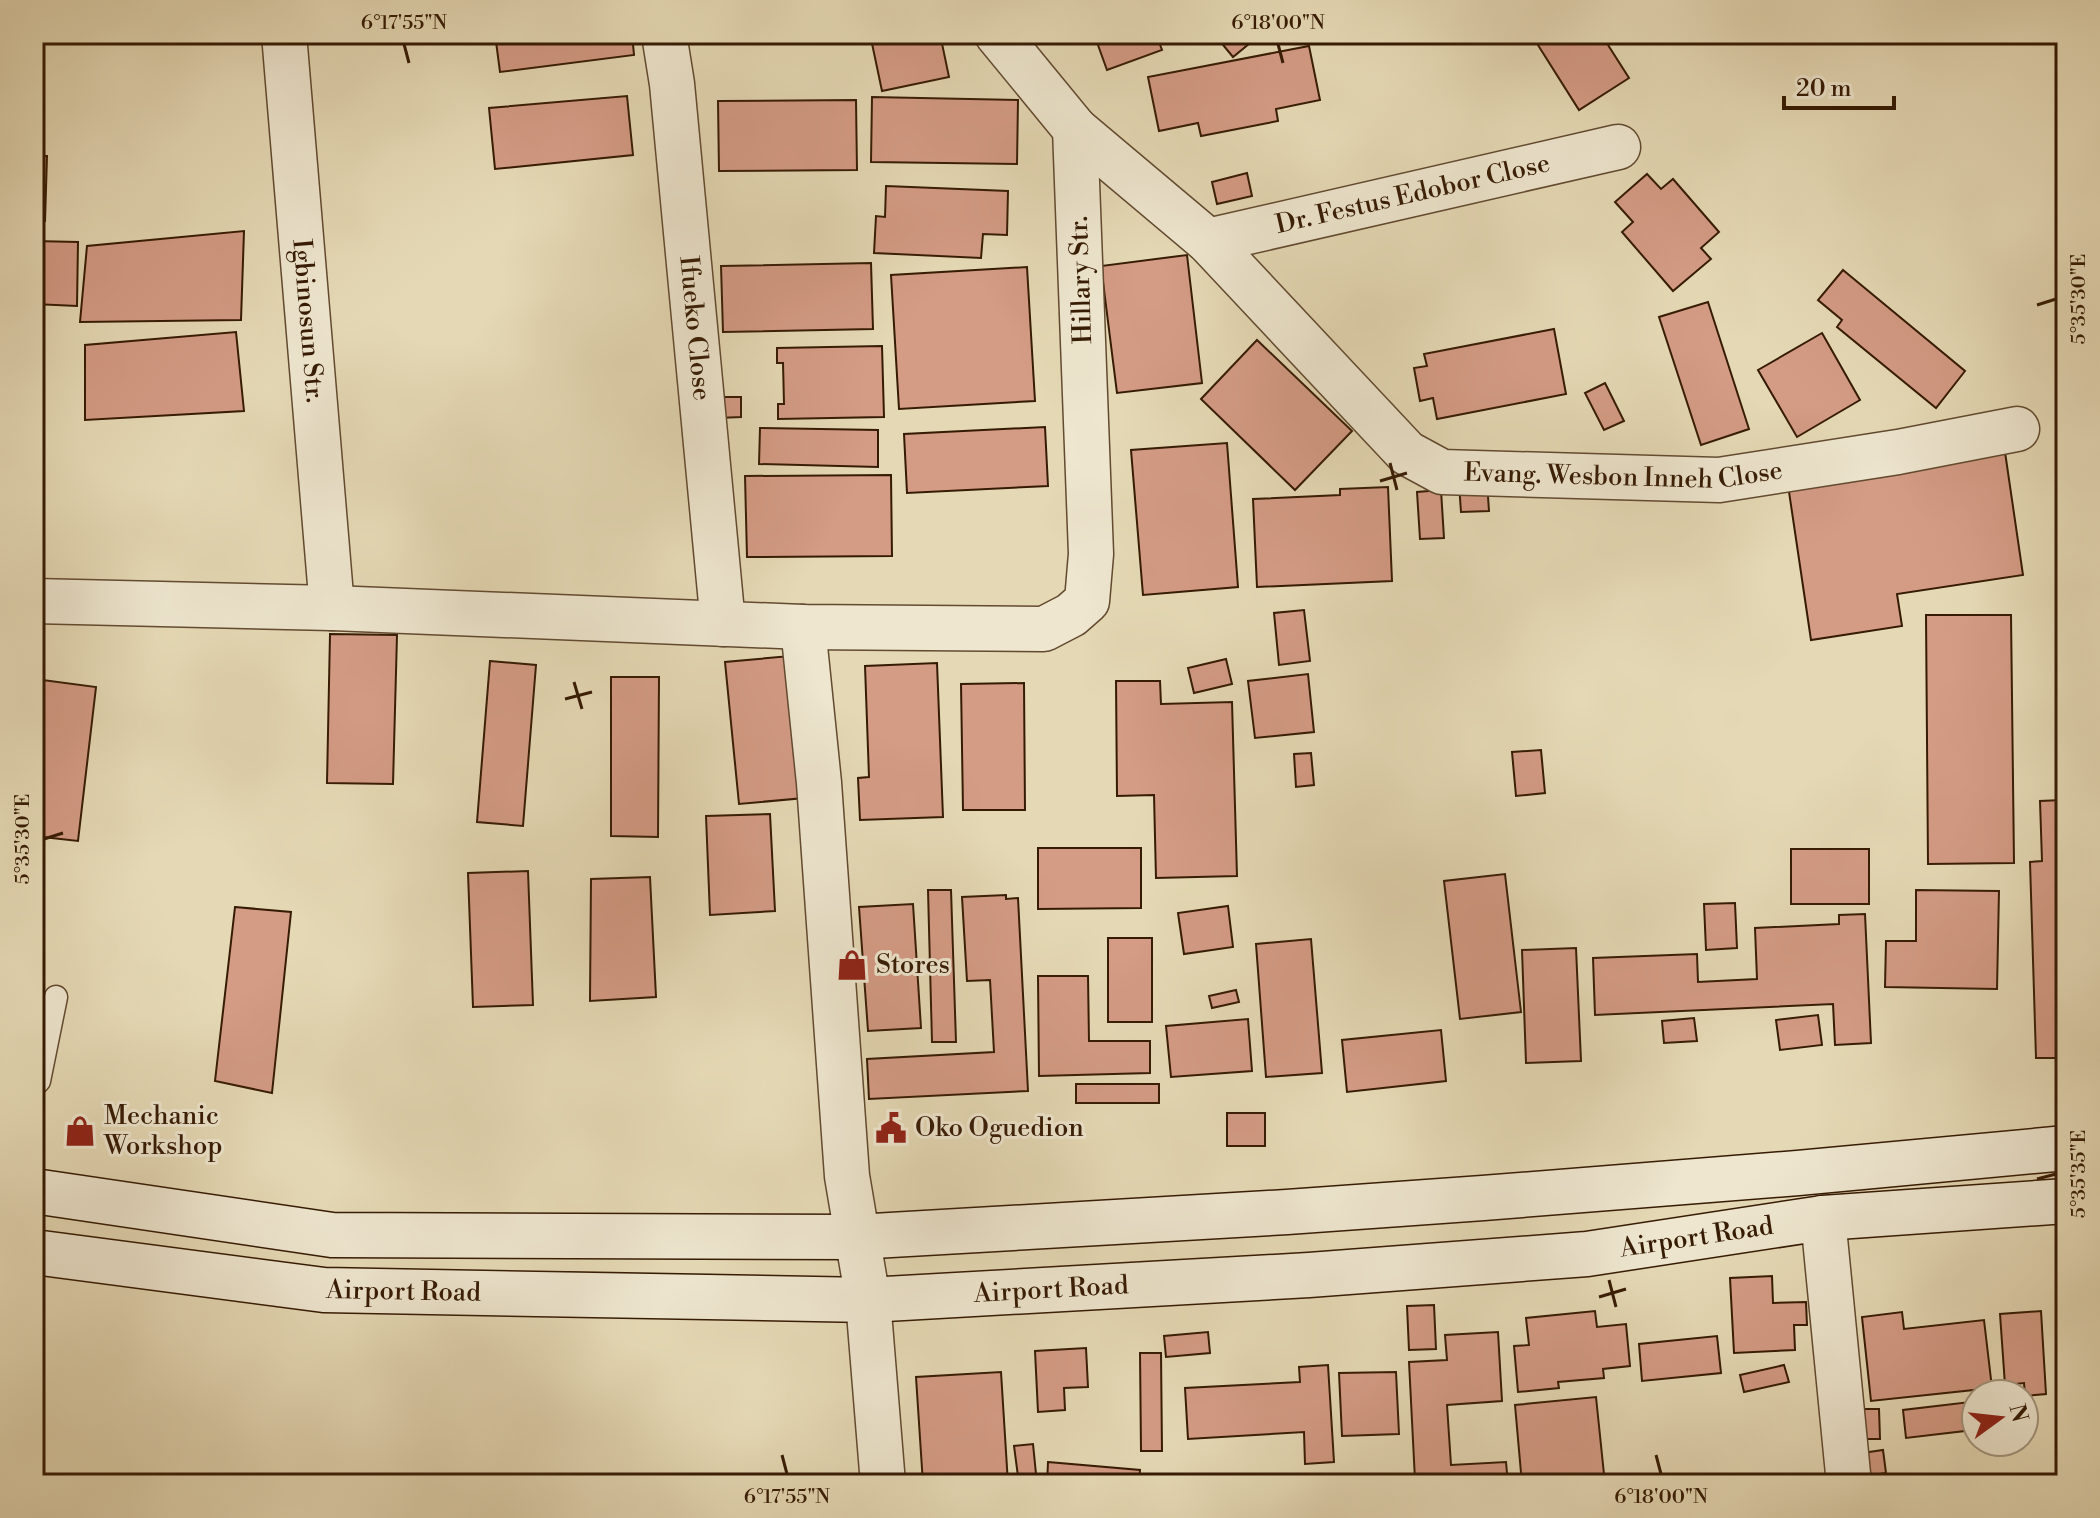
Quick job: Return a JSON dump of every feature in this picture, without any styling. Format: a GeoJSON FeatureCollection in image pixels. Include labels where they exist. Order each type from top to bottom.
{"type":"FeatureCollection","features":[{"type":"Feature","properties":{"kind":"street","name":"Igbinosun Str."},"geometry":{"type":"LineString","coordinates":[[284,34],[332,608]]}},
{"type":"Feature","properties":{"kind":"street","name":"Ifueko Close"},"geometry":{"type":"LineString","coordinates":[[664,34],[672,84],[723,624]]}},
{"type":"Feature","properties":{"kind":"street"},"geometry":{"type":"LineString","coordinates":[[997,34],[1075,129]]}},
{"type":"Feature","properties":{"kind":"street","name":"Evang. Wesbon Inneh Close"},"geometry":{"type":"LineString","coordinates":[[1075,129],[1208,241],[1407,453],[1442,472],[1719,480],[1898,452],[2017,429]]}},
{"type":"Feature","properties":{"kind":"street","name":"Hillary Str."},"geometry":{"type":"LineString","coordinates":[[803,627],[1044,629],[1071,615],[1087,601],[1091,554],[1075,129]]}},
{"type":"Feature","properties":{"kind":"street","name":"Dr. Festus Edobor Close"},"geometry":{"type":"LineString","coordinates":[[1208,241],[1618,147]]}},
{"type":"Feature","properties":{"kind":"street"},"geometry":{"type":"LineString","coordinates":[[34,601],[332,608],[803,627],[819,783],[847,1176],[868,1300],[883,1484]]}},
{"type":"Feature","properties":{"kind":"street","name":"Airport Road"},"geometry":{"type":"LineString","coordinates":[[34,1191],[332,1235],[856,1237],[1468,1199],[2066,1148]]}},
{"type":"Feature","properties":{"kind":"street","name":"Airport Road"},"geometry":{"type":"LineString","coordinates":[[34,1252],[324,1290],[868,1300],[1309,1275],[1587,1254],[1823,1218],[2066,1201]]}},
{"type":"Feature","properties":{"kind":"street"},"geometry":{"type":"LineString","coordinates":[[1823,1218],[1849,1484]]}},
{"type":"Feature","properties":{"kind":"lane"},"geometry":{"type":"LineString","coordinates":[[34,1086],[39,1081],[56,997]]}},
{"type":"Feature","properties":{"kind":"building"},"geometry":{"type":"Polygon","coordinates":[[[495,34],[632,34],[634,55],[500,72],[495,34]]]}},
{"type":"Feature","properties":{"kind":"building"},"geometry":{"type":"Polygon","coordinates":[[[870,34],[940,34],[949,77],[882,91],[870,34]]]}},
{"type":"Feature","properties":{"kind":"building"},"geometry":{"type":"Polygon","coordinates":[[[1094,34],[1156,34],[1162,50],[1107,70],[1094,34]]]}},
{"type":"Feature","properties":{"kind":"building"},"geometry":{"type":"Polygon","coordinates":[[[1214,34],[1261,34],[1233,57],[1214,34]]]}},
{"type":"Feature","properties":{"kind":"building"},"geometry":{"type":"Polygon","coordinates":[[[1531,34],[1601,34],[1629,78],[1579,110],[1531,34]]]}},
{"type":"Feature","properties":{"kind":"building"},"geometry":{"type":"Polygon","coordinates":[[[1309,46],[1320,100],[1276,109],[1278,121],[1201,136],[1198,123],[1159,131],[1148,77],[1309,46]]]}},
{"type":"Feature","properties":{"kind":"building"},"geometry":{"type":"Polygon","coordinates":[[[627,96],[633,155],[495,169],[489,108],[627,96]]]}},
{"type":"Feature","properties":{"kind":"building"},"geometry":{"type":"Polygon","coordinates":[[[872,97],[1018,100],[1017,164],[871,162],[872,97]]]}},
{"type":"Feature","properties":{"kind":"building"},"geometry":{"type":"Polygon","coordinates":[[[856,100],[857,170],[719,171],[718,101],[856,100]]]}},
{"type":"Feature","properties":{"kind":"building"},"geometry":{"type":"Polygon","coordinates":[[[34,156],[47,156],[45,221],[34,220],[34,156]]]}},
{"type":"Feature","properties":{"kind":"building"},"geometry":{"type":"Polygon","coordinates":[[[1247,173],[1252,196],[1217,204],[1212,182],[1247,173]]]}},
{"type":"Feature","properties":{"kind":"building"},"geometry":{"type":"Polygon","coordinates":[[[1647,174],[1661,189],[1673,179],[1719,232],[1701,248],[1711,259],[1673,291],[1622,232],[1633,222],[1615,202],[1647,174]]]}},
{"type":"Feature","properties":{"kind":"building"},"geometry":{"type":"Polygon","coordinates":[[[886,186],[1008,191],[1007,235],[983,234],[981,258],[874,253],[876,216],[885,217],[886,186]]]}},
{"type":"Feature","properties":{"kind":"building"},"geometry":{"type":"Polygon","coordinates":[[[244,231],[241,320],[80,322],[87,246],[244,231]]]}},
{"type":"Feature","properties":{"kind":"building"},"geometry":{"type":"Polygon","coordinates":[[[34,241],[78,242],[77,306],[34,304],[34,241]]]}},
{"type":"Feature","properties":{"kind":"building"},"geometry":{"type":"Polygon","coordinates":[[[1187,255],[1202,383],[1117,393],[1101,266],[1187,255]]]}},
{"type":"Feature","properties":{"kind":"building"},"geometry":{"type":"Polygon","coordinates":[[[871,263],[873,329],[723,332],[721,266],[871,263]]]}},
{"type":"Feature","properties":{"kind":"building"},"geometry":{"type":"Polygon","coordinates":[[[1027,267],[1035,401],[899,409],[891,275],[1027,267]]]}},
{"type":"Feature","properties":{"kind":"building"},"geometry":{"type":"Polygon","coordinates":[[[1843,270],[1965,371],[1936,408],[1837,327],[1842,320],[1818,300],[1843,270]]]}},
{"type":"Feature","properties":{"kind":"building"},"geometry":{"type":"Polygon","coordinates":[[[1708,302],[1749,429],[1701,445],[1659,317],[1708,302]]]}},
{"type":"Feature","properties":{"kind":"building"},"geometry":{"type":"Polygon","coordinates":[[[1554,329],[1566,394],[1437,419],[1433,398],[1420,401],[1414,368],[1427,366],[1424,354],[1554,329]]]}},
{"type":"Feature","properties":{"kind":"building"},"geometry":{"type":"Polygon","coordinates":[[[236,332],[244,411],[85,420],[85,345],[236,332]]]}},
{"type":"Feature","properties":{"kind":"building"},"geometry":{"type":"Polygon","coordinates":[[[1822,333],[1860,400],[1797,437],[1758,370],[1822,333]]]}},
{"type":"Feature","properties":{"kind":"building"},"geometry":{"type":"Polygon","coordinates":[[[1257,340],[1352,431],[1295,490],[1201,399],[1257,340]]]}},
{"type":"Feature","properties":{"kind":"building"},"geometry":{"type":"Polygon","coordinates":[[[882,346],[884,417],[778,419],[778,404],[784,404],[783,363],[777,363],[777,348],[882,346]]]}},
{"type":"Feature","properties":{"kind":"building"},"geometry":{"type":"Polygon","coordinates":[[[1605,383],[1624,421],[1604,430],[1585,393],[1605,383]]]}},
{"type":"Feature","properties":{"kind":"building"},"geometry":{"type":"Polygon","coordinates":[[[718,397],[741,397],[741,417],[718,418],[718,397]]]}},
{"type":"Feature","properties":{"kind":"building"},"geometry":{"type":"Polygon","coordinates":[[[1045,427],[1048,486],[907,493],[904,434],[1045,427]]]}},
{"type":"Feature","properties":{"kind":"building"},"geometry":{"type":"Polygon","coordinates":[[[760,428],[878,430],[878,467],[759,464],[760,428]]]}},
{"type":"Feature","properties":{"kind":"building"},"geometry":{"type":"Polygon","coordinates":[[[1227,443],[1238,587],[1143,595],[1131,450],[1227,443]]]}},
{"type":"Feature","properties":{"kind":"building"},"geometry":{"type":"Polygon","coordinates":[[[2005,452],[2023,575],[1897,594],[1902,626],[1811,640],[1788,485],[2005,452]]]}},
{"type":"Feature","properties":{"kind":"building"},"geometry":{"type":"Polygon","coordinates":[[[891,475],[892,556],[747,557],[745,476],[891,475]]]}},
{"type":"Feature","properties":{"kind":"building"},"geometry":{"type":"Polygon","coordinates":[[[1487,482],[1489,511],[1461,512],[1459,484],[1487,482]]]}},
{"type":"Feature","properties":{"kind":"building"},"geometry":{"type":"Polygon","coordinates":[[[1388,487],[1392,581],[1257,587],[1253,499],[1340,495],[1340,489],[1388,487]]]}},
{"type":"Feature","properties":{"kind":"building"},"geometry":{"type":"Polygon","coordinates":[[[1441,490],[1444,538],[1420,539],[1417,492],[1441,490]]]}},
{"type":"Feature","properties":{"kind":"building"},"geometry":{"type":"Polygon","coordinates":[[[1304,610],[1310,661],[1279,665],[1274,613],[1304,610]]]}},
{"type":"Feature","properties":{"kind":"building"},"geometry":{"type":"Polygon","coordinates":[[[1926,615],[2011,615],[2014,863],[1928,864],[1926,615]]]}},
{"type":"Feature","properties":{"kind":"building"},"geometry":{"type":"Polygon","coordinates":[[[330,634],[397,635],[393,784],[327,783],[330,634]]]}},
{"type":"Feature","properties":{"kind":"building"},"geometry":{"type":"Polygon","coordinates":[[[790,656],[804,798],[739,804],[725,662],[790,656]]]}},
{"type":"Feature","properties":{"kind":"building"},"geometry":{"type":"Polygon","coordinates":[[[1226,659],[1232,684],[1194,693],[1188,668],[1226,659]]]}},
{"type":"Feature","properties":{"kind":"building"},"geometry":{"type":"Polygon","coordinates":[[[490,661],[536,665],[523,826],[477,822],[490,661]]]}},
{"type":"Feature","properties":{"kind":"building"},"geometry":{"type":"Polygon","coordinates":[[[937,663],[943,817],[860,820],[858,778],[869,777],[865,666],[937,663]]]}},
{"type":"Feature","properties":{"kind":"building"},"geometry":{"type":"Polygon","coordinates":[[[1308,674],[1314,732],[1255,738],[1248,681],[1308,674]]]}},
{"type":"Feature","properties":{"kind":"building"},"geometry":{"type":"Polygon","coordinates":[[[611,677],[659,677],[658,837],[611,836],[611,677]]]}},
{"type":"Feature","properties":{"kind":"building"},"geometry":{"type":"Polygon","coordinates":[[[35,679],[96,687],[78,841],[34,836],[35,679]]]}},
{"type":"Feature","properties":{"kind":"building"},"geometry":{"type":"Polygon","coordinates":[[[1116,681],[1160,681],[1161,704],[1232,702],[1237,876],[1156,878],[1154,795],[1117,796],[1116,681]]]}},
{"type":"Feature","properties":{"kind":"building"},"geometry":{"type":"Polygon","coordinates":[[[1024,683],[1025,810],[963,810],[961,684],[1024,683]]]}},
{"type":"Feature","properties":{"kind":"building"},"geometry":{"type":"Polygon","coordinates":[[[1541,750],[1545,793],[1516,796],[1512,752],[1541,750]]]}},
{"type":"Feature","properties":{"kind":"building"},"geometry":{"type":"Polygon","coordinates":[[[1311,753],[1314,785],[1296,787],[1294,754],[1311,753]]]}},
{"type":"Feature","properties":{"kind":"building"},"geometry":{"type":"Polygon","coordinates":[[[2062,800],[2066,860],[2066,1058],[2036,1058],[2030,862],[2042,861],[2040,801],[2062,800]]]}},
{"type":"Feature","properties":{"kind":"building"},"geometry":{"type":"Polygon","coordinates":[[[770,814],[775,911],[710,915],[706,816],[770,814]]]}},
{"type":"Feature","properties":{"kind":"building"},"geometry":{"type":"Polygon","coordinates":[[[1038,848],[1141,848],[1141,908],[1038,909],[1038,848]]]}},
{"type":"Feature","properties":{"kind":"building"},"geometry":{"type":"Polygon","coordinates":[[[1791,849],[1869,849],[1869,904],[1791,904],[1791,849]]]}},
{"type":"Feature","properties":{"kind":"building"},"geometry":{"type":"Polygon","coordinates":[[[528,871],[533,1005],[473,1007],[468,873],[528,871]]]}},
{"type":"Feature","properties":{"kind":"building"},"geometry":{"type":"Polygon","coordinates":[[[1505,874],[1521,1012],[1460,1019],[1444,881],[1505,874]]]}},
{"type":"Feature","properties":{"kind":"building"},"geometry":{"type":"Polygon","coordinates":[[[650,877],[656,997],[590,1001],[591,879],[650,877]]]}},
{"type":"Feature","properties":{"kind":"building"},"geometry":{"type":"Polygon","coordinates":[[[928,890],[951,890],[956,1042],[932,1042],[928,890]]]}},
{"type":"Feature","properties":{"kind":"building"},"geometry":{"type":"Polygon","coordinates":[[[1916,890],[1999,891],[1997,989],[1885,987],[1886,941],[1916,941],[1916,890]]]}},
{"type":"Feature","properties":{"kind":"building"},"geometry":{"type":"Polygon","coordinates":[[[1006,895],[1006,899],[1018,898],[1028,1091],[869,1099],[867,1059],[994,1052],[990,980],[967,981],[962,897],[1006,895]]]}},
{"type":"Feature","properties":{"kind":"building"},"geometry":{"type":"Polygon","coordinates":[[[1735,903],[1737,948],[1706,950],[1704,904],[1735,903]]]}},
{"type":"Feature","properties":{"kind":"building"},"geometry":{"type":"Polygon","coordinates":[[[913,904],[921,1028],[868,1031],[859,907],[913,904]]]}},
{"type":"Feature","properties":{"kind":"building"},"geometry":{"type":"Polygon","coordinates":[[[1228,906],[1233,947],[1184,954],[1178,913],[1228,906]]]}},
{"type":"Feature","properties":{"kind":"building"},"geometry":{"type":"Polygon","coordinates":[[[235,907],[291,912],[272,1093],[215,1081],[235,907]]]}},
{"type":"Feature","properties":{"kind":"building"},"geometry":{"type":"Polygon","coordinates":[[[1865,914],[1871,1043],[1835,1045],[1833,1004],[1595,1015],[1593,958],[1697,954],[1698,982],[1757,979],[1755,928],[1839,924],[1839,915],[1865,914]]]}},
{"type":"Feature","properties":{"kind":"building"},"geometry":{"type":"Polygon","coordinates":[[[1108,938],[1152,938],[1152,1022],[1108,1022],[1108,938]]]}},
{"type":"Feature","properties":{"kind":"building"},"geometry":{"type":"Polygon","coordinates":[[[1311,939],[1322,1073],[1266,1077],[1256,944],[1311,939]]]}},
{"type":"Feature","properties":{"kind":"building"},"geometry":{"type":"Polygon","coordinates":[[[1576,948],[1581,1061],[1526,1063],[1522,950],[1576,948]]]}},
{"type":"Feature","properties":{"kind":"building"},"geometry":{"type":"Polygon","coordinates":[[[1038,976],[1088,976],[1089,1041],[1150,1041],[1150,1073],[1039,1076],[1038,976]]]}},
{"type":"Feature","properties":{"kind":"building"},"geometry":{"type":"Polygon","coordinates":[[[1236,990],[1239,1002],[1212,1008],[1209,996],[1236,990]]]}},
{"type":"Feature","properties":{"kind":"building"},"geometry":{"type":"Polygon","coordinates":[[[1818,1015],[1822,1045],[1780,1050],[1776,1020],[1818,1015]]]}},
{"type":"Feature","properties":{"kind":"building"},"geometry":{"type":"Polygon","coordinates":[[[1694,1018],[1697,1041],[1664,1043],[1662,1021],[1694,1018]]]}},
{"type":"Feature","properties":{"kind":"building"},"geometry":{"type":"Polygon","coordinates":[[[1248,1019],[1252,1071],[1171,1077],[1166,1026],[1248,1019]]]}},
{"type":"Feature","properties":{"kind":"building"},"geometry":{"type":"Polygon","coordinates":[[[1441,1030],[1446,1081],[1347,1092],[1342,1040],[1441,1030]]]}},
{"type":"Feature","properties":{"kind":"building"},"geometry":{"type":"Polygon","coordinates":[[[1076,1084],[1159,1084],[1159,1103],[1076,1103],[1076,1084]]]}},
{"type":"Feature","properties":{"kind":"building"},"geometry":{"type":"Polygon","coordinates":[[[1227,1113],[1265,1113],[1265,1146],[1227,1146],[1227,1113]]]}},
{"type":"Feature","properties":{"kind":"building"},"geometry":{"type":"Polygon","coordinates":[[[1772,1276],[1773,1303],[1806,1302],[1807,1325],[1794,1325],[1795,1350],[1734,1353],[1730,1278],[1772,1276]]]}},
{"type":"Feature","properties":{"kind":"building"},"geometry":{"type":"Polygon","coordinates":[[[1434,1305],[1436,1349],[1409,1350],[1407,1306],[1434,1305]]]}},
{"type":"Feature","properties":{"kind":"building"},"geometry":{"type":"Polygon","coordinates":[[[2059,1306],[2066,1306],[2066,1343],[2062,1344],[2059,1306]]]}},
{"type":"Feature","properties":{"kind":"building"},"geometry":{"type":"Polygon","coordinates":[[[1595,1311],[1597,1327],[1626,1324],[1630,1366],[1603,1369],[1604,1378],[1558,1382],[1559,1388],[1518,1392],[1514,1346],[1529,1345],[1526,1318],[1595,1311]]]}},
{"type":"Feature","properties":{"kind":"building"},"geometry":{"type":"Polygon","coordinates":[[[2041,1311],[2046,1394],[2040,1395],[2040,1378],[2005,1378],[2000,1314],[2041,1311]]]}},
{"type":"Feature","properties":{"kind":"building"},"geometry":{"type":"Polygon","coordinates":[[[1902,1312],[1904,1329],[1984,1320],[1991,1378],[1960,1378],[1960,1391],[1871,1401],[1862,1317],[1902,1312]]]}},
{"type":"Feature","properties":{"kind":"building"},"geometry":{"type":"Polygon","coordinates":[[[1208,1332],[1210,1353],[1166,1357],[1164,1336],[1208,1332]]]}},
{"type":"Feature","properties":{"kind":"building"},"geometry":{"type":"Polygon","coordinates":[[[1498,1332],[1502,1401],[1447,1405],[1451,1465],[1506,1462],[1508,1484],[1450,1484],[1449,1478],[1415,1480],[1409,1362],[1447,1360],[1445,1335],[1498,1332]]]}},
{"type":"Feature","properties":{"kind":"building"},"geometry":{"type":"Polygon","coordinates":[[[1717,1336],[1721,1373],[1642,1381],[1639,1344],[1717,1336]]]}},
{"type":"Feature","properties":{"kind":"building"},"geometry":{"type":"Polygon","coordinates":[[[1086,1348],[1088,1387],[1064,1388],[1065,1410],[1038,1412],[1035,1351],[1086,1348]]]}},
{"type":"Feature","properties":{"kind":"building"},"geometry":{"type":"Polygon","coordinates":[[[1140,1353],[1161,1353],[1162,1451],[1141,1451],[1140,1353]]]}},
{"type":"Feature","properties":{"kind":"building"},"geometry":{"type":"Polygon","coordinates":[[[1328,1365],[1334,1462],[1305,1464],[1304,1432],[1188,1439],[1185,1388],[1300,1382],[1299,1367],[1328,1365]]]}},
{"type":"Feature","properties":{"kind":"building"},"geometry":{"type":"Polygon","coordinates":[[[1784,1365],[1789,1382],[1744,1392],[1740,1375],[1784,1365]]]}},
{"type":"Feature","properties":{"kind":"building"},"geometry":{"type":"Polygon","coordinates":[[[1001,1372],[1008,1484],[923,1484],[916,1377],[1001,1372]]]}},
{"type":"Feature","properties":{"kind":"building"},"geometry":{"type":"Polygon","coordinates":[[[1396,1372],[1399,1434],[1342,1436],[1339,1373],[1396,1372]]]}},
{"type":"Feature","properties":{"kind":"building"},"geometry":{"type":"Polygon","coordinates":[[[1596,1397],[1605,1484],[1522,1484],[1515,1405],[1596,1397]]]}},
{"type":"Feature","properties":{"kind":"building"},"geometry":{"type":"Polygon","coordinates":[[[1960,1403],[1960,1432],[1906,1438],[1903,1410],[1960,1403]]]}},
{"type":"Feature","properties":{"kind":"building"},"geometry":{"type":"Polygon","coordinates":[[[1862,1409],[1879,1409],[1880,1439],[1862,1439],[1862,1409]]]}},
{"type":"Feature","properties":{"kind":"building"},"geometry":{"type":"Polygon","coordinates":[[[1033,1444],[1037,1484],[1019,1484],[1014,1446],[1033,1444]]]}},
{"type":"Feature","properties":{"kind":"building"},"geometry":{"type":"Polygon","coordinates":[[[1883,1450],[1886,1473],[1865,1476],[1862,1453],[1883,1450]]]}},
{"type":"Feature","properties":{"kind":"building"},"geometry":{"type":"Polygon","coordinates":[[[1048,1462],[1140,1470],[1139,1484],[1047,1484],[1048,1462]]]}},
{"type":"Feature","properties":{"kind":"place","name":"Stores"},"geometry":{"type":"Point","coordinates":[852,965]}},
{"type":"Feature","properties":{"kind":"place","name":"Oko Oguedion"},"geometry":{"type":"Point","coordinates":[891,1128]}},
{"type":"Feature","properties":{"kind":"place","name":"Mechanic Workshop"},"geometry":{"type":"Point","coordinates":[80,1131]}}]}
